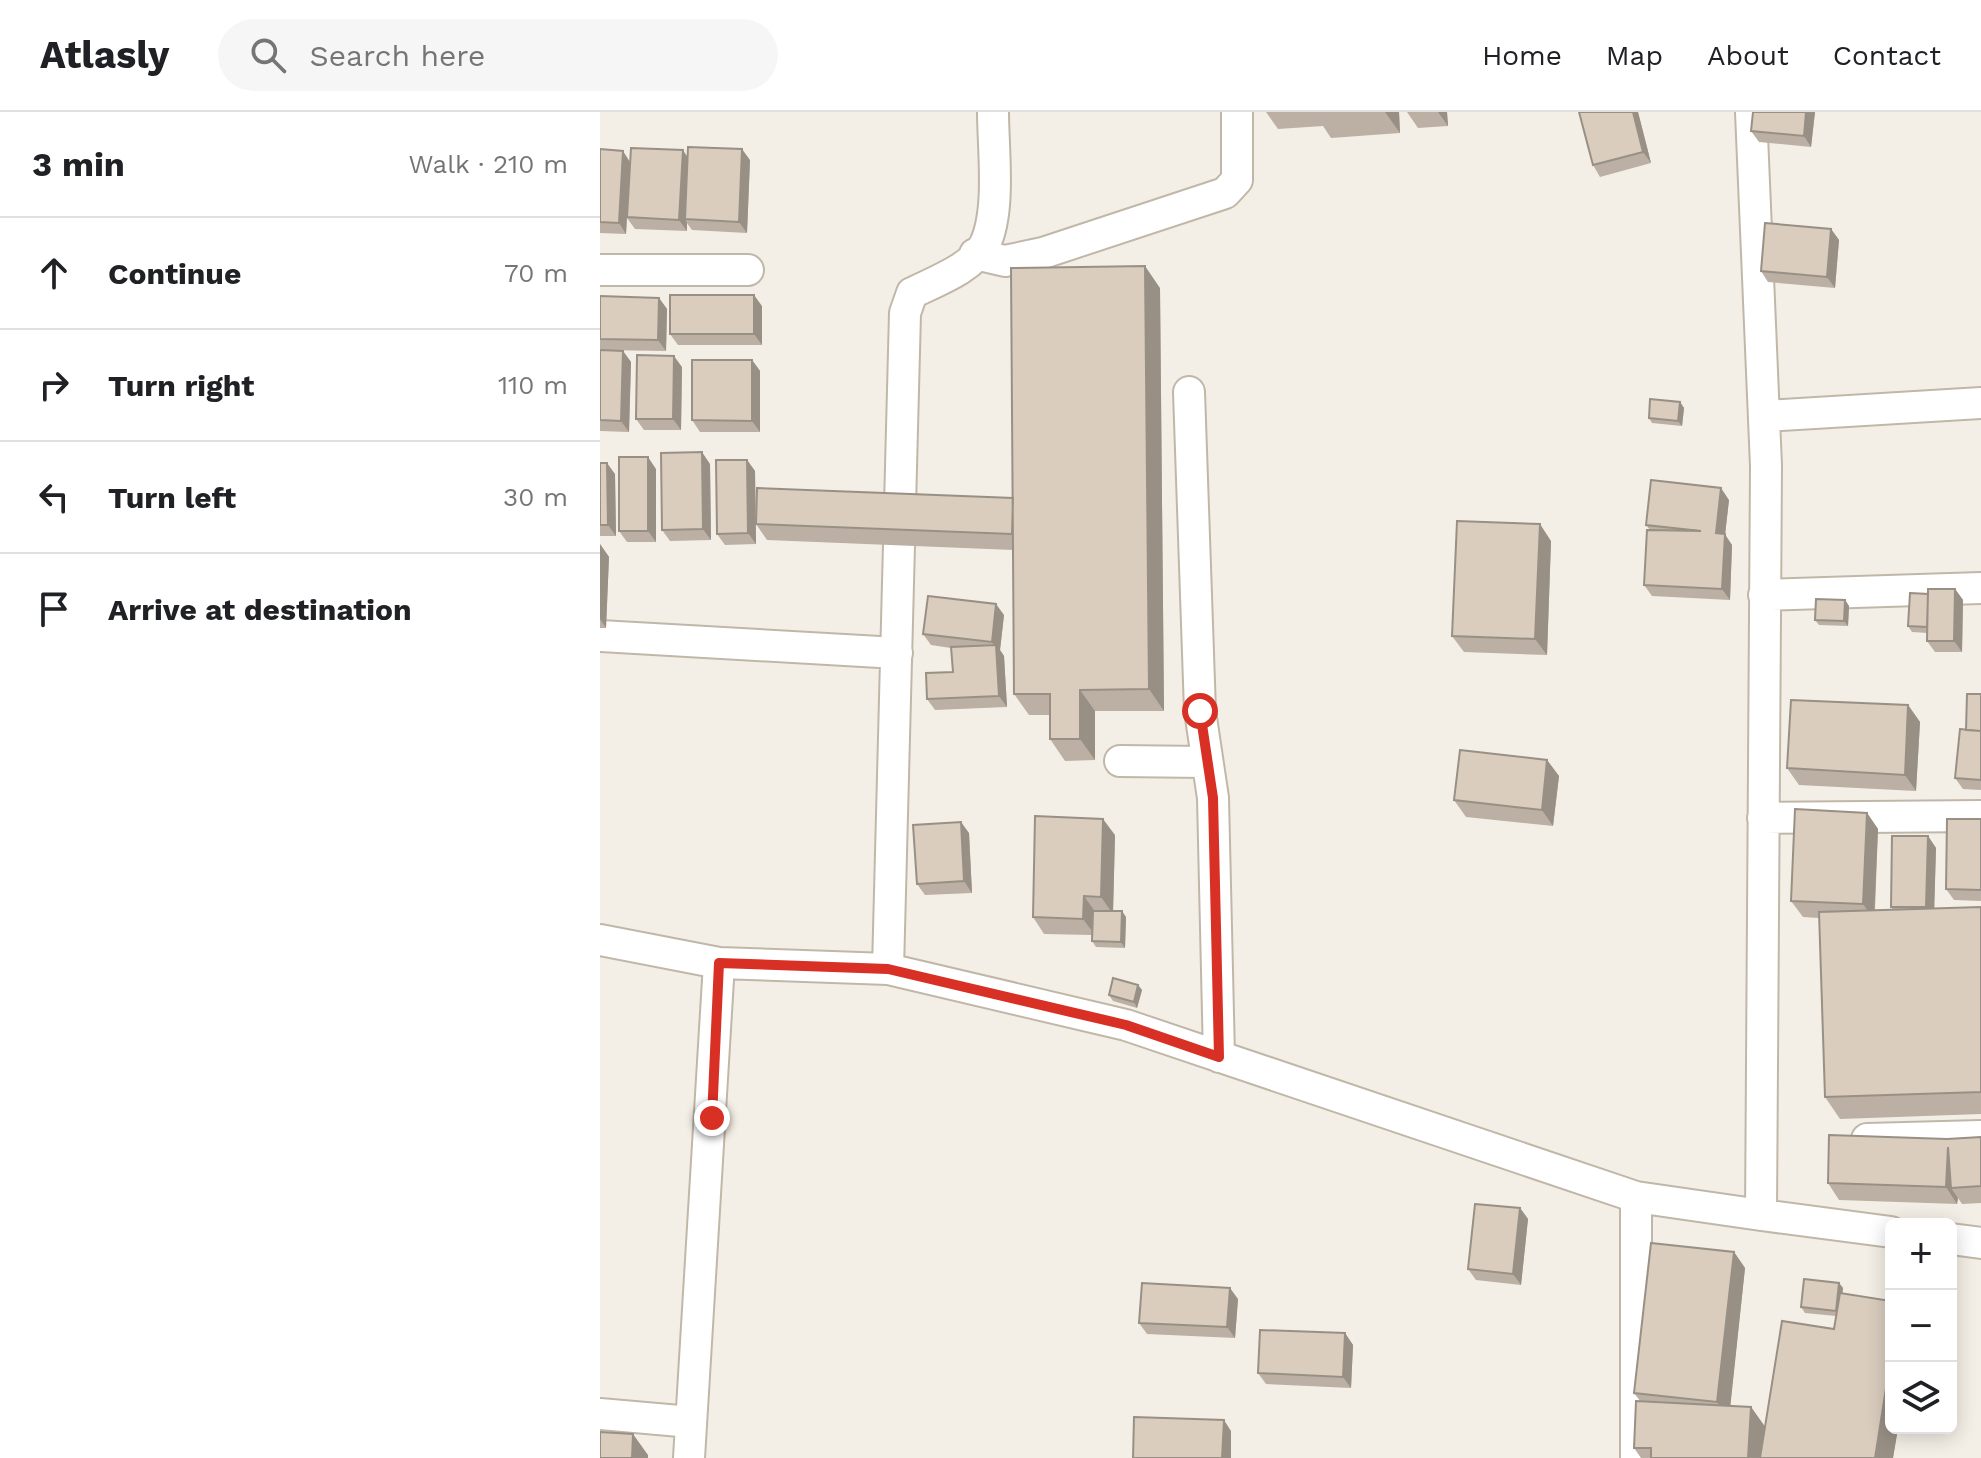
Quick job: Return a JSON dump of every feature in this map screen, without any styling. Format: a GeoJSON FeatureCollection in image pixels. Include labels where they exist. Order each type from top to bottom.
{"type":"FeatureCollection","features":[{"type":"Feature","properties":{"kind":"street"},"geometry":{"type":"LineString","coordinates":[[888,969],[905,313],[912,293],[961,267],[985,245],[994,199],[993,112]]}},
{"type":"Feature","properties":{"kind":"street"},"geometry":{"type":"LineString","coordinates":[[975,254],[1005,261],[1043,253],[1225,193],[1237,180],[1237,112]]}},
{"type":"Feature","properties":{"kind":"street"},"geometry":{"type":"LineString","coordinates":[[1751,112],[1764,416],[1761,1215]]}},
{"type":"Feature","properties":{"kind":"street"},"geometry":{"type":"LineString","coordinates":[[600,270],[748,270]]}},
{"type":"Feature","properties":{"kind":"street"},"geometry":{"type":"LineString","coordinates":[[1189,392],[1200,711],[1213,809],[1219,1057]]}},
{"type":"Feature","properties":{"kind":"street"},"geometry":{"type":"LineString","coordinates":[[1764,416],[1981,403]]}},
{"type":"Feature","properties":{"kind":"street"},"geometry":{"type":"LineString","coordinates":[[1764,595],[1981,588]]}},
{"type":"Feature","properties":{"kind":"street"},"geometry":{"type":"LineString","coordinates":[[600,636],[897,653]]}},
{"type":"Feature","properties":{"kind":"street"},"geometry":{"type":"LineString","coordinates":[[1120,761],[1205,762]]}},
{"type":"Feature","properties":{"kind":"street"},"geometry":{"type":"LineString","coordinates":[[1763,818],[1981,816]]}},
{"type":"Feature","properties":{"kind":"street"},"geometry":{"type":"LineString","coordinates":[[600,940],[719,963],[888,969],[1126,1025],[1636,1197],[1885,1231]]}},
{"type":"Feature","properties":{"kind":"street"},"geometry":{"type":"LineString","coordinates":[[689,1458],[719,963]]}},
{"type":"Feature","properties":{"kind":"street"},"geometry":{"type":"LineString","coordinates":[[1843,1140],[1981,1136]]}},
{"type":"Feature","properties":{"kind":"street"},"geometry":{"type":"LineString","coordinates":[[1636,1197],[1636,1458]]}},
{"type":"Feature","properties":{"kind":"street"},"geometry":{"type":"LineString","coordinates":[[1957,1240],[1981,1243]]}},
{"type":"Feature","properties":{"kind":"street"},"geometry":{"type":"LineString","coordinates":[[600,1414],[691,1422]]}},
{"type":"Feature","properties":{"kind":"building"},"geometry":{"type":"Polygon","coordinates":[[[1579,112],[1633,112],[1643,152],[1593,165],[1579,112]]]}},
{"type":"Feature","properties":{"kind":"building"},"geometry":{"type":"Polygon","coordinates":[[[1753,112],[1806,112],[1804,136],[1751,131],[1753,112]]]}},
{"type":"Feature","properties":{"kind":"building"},"geometry":{"type":"Polygon","coordinates":[[[688,147],[742,149],[739,222],[685,219],[688,147]]]}},
{"type":"Feature","properties":{"kind":"building"},"geometry":{"type":"Polygon","coordinates":[[[631,148],[683,150],[679,220],[627,217],[631,148]]]}},
{"type":"Feature","properties":{"kind":"building"},"geometry":{"type":"Polygon","coordinates":[[[600,149],[623,151],[619,223],[600,222],[600,149]]]}},
{"type":"Feature","properties":{"kind":"building"},"geometry":{"type":"Polygon","coordinates":[[[1765,223],[1831,229],[1827,277],[1761,271],[1765,223]]]}},
{"type":"Feature","properties":{"kind":"building"},"geometry":{"type":"Polygon","coordinates":[[[1145,266],[1149,689],[1080,690],[1080,739],[1050,739],[1050,694],[1014,694],[1011,268],[1145,266]]]}},
{"type":"Feature","properties":{"kind":"building"},"geometry":{"type":"Polygon","coordinates":[[[670,295],[754,295],[754,334],[670,334],[670,295]]]}},
{"type":"Feature","properties":{"kind":"building"},"geometry":{"type":"Polygon","coordinates":[[[600,296],[659,298],[658,340],[600,339],[600,296]]]}},
{"type":"Feature","properties":{"kind":"building"},"geometry":{"type":"Polygon","coordinates":[[[600,350],[623,351],[621,421],[600,420],[600,350]]]}},
{"type":"Feature","properties":{"kind":"building"},"geometry":{"type":"Polygon","coordinates":[[[637,355],[674,356],[673,419],[636,419],[637,355]]]}},
{"type":"Feature","properties":{"kind":"building"},"geometry":{"type":"Polygon","coordinates":[[[692,360],[752,360],[752,421],[692,420],[692,360]]]}},
{"type":"Feature","properties":{"kind":"building"},"geometry":{"type":"Polygon","coordinates":[[[1650,399],[1680,402],[1678,421],[1649,418],[1650,399]]]}},
{"type":"Feature","properties":{"kind":"building"},"geometry":{"type":"Polygon","coordinates":[[[702,452],[703,529],[662,530],[661,453],[702,452]]]}},
{"type":"Feature","properties":{"kind":"building"},"geometry":{"type":"Polygon","coordinates":[[[619,457],[648,457],[648,531],[619,531],[619,457]]]}},
{"type":"Feature","properties":{"kind":"building"},"geometry":{"type":"Polygon","coordinates":[[[716,460],[747,460],[748,533],[717,534],[716,460]]]}},
{"type":"Feature","properties":{"kind":"building"},"geometry":{"type":"Polygon","coordinates":[[[600,463],[607,463],[608,525],[600,525],[600,463]]]}},
{"type":"Feature","properties":{"kind":"building"},"geometry":{"type":"Polygon","coordinates":[[[1651,480],[1721,488],[1716,533],[1725,534],[1722,589],[1644,585],[1647,530],[1701,531],[1646,525],[1651,480]]]}},
{"type":"Feature","properties":{"kind":"building"},"geometry":{"type":"Polygon","coordinates":[[[757,488],[1013,498],[1012,534],[756,524],[757,488]]]}},
{"type":"Feature","properties":{"kind":"building"},"geometry":{"type":"Polygon","coordinates":[[[1457,521],[1540,524],[1535,639],[1452,636],[1457,521]]]}},
{"type":"Feature","properties":{"kind":"building"},"geometry":{"type":"Polygon","coordinates":[[[1928,589],[1955,589],[1954,641],[1927,641],[1928,589]]]}},
{"type":"Feature","properties":{"kind":"building"},"geometry":{"type":"Polygon","coordinates":[[[1910,593],[1928,594],[1927,627],[1908,626],[1910,593]]]}},
{"type":"Feature","properties":{"kind":"building"},"geometry":{"type":"Polygon","coordinates":[[[928,596],[996,604],[992,642],[923,634],[928,596]]]}},
{"type":"Feature","properties":{"kind":"building"},"geometry":{"type":"Polygon","coordinates":[[[1816,599],[1845,600],[1844,621],[1815,620],[1816,599]]]}},
{"type":"Feature","properties":{"kind":"building"},"geometry":{"type":"Polygon","coordinates":[[[996,645],[999,696],[927,699],[926,673],[953,672],[951,647],[996,645]]]}},
{"type":"Feature","properties":{"kind":"building"},"geometry":{"type":"Polygon","coordinates":[[[1967,694],[1981,694],[1981,731],[1966,730],[1967,694]]]}},
{"type":"Feature","properties":{"kind":"building"},"geometry":{"type":"Polygon","coordinates":[[[1791,700],[1908,705],[1905,775],[1787,768],[1791,700]]]}},
{"type":"Feature","properties":{"kind":"building"},"geometry":{"type":"Polygon","coordinates":[[[1960,729],[1981,731],[1981,780],[1955,778],[1960,729]]]}},
{"type":"Feature","properties":{"kind":"building"},"geometry":{"type":"Polygon","coordinates":[[[1460,750],[1547,760],[1542,810],[1454,800],[1460,750]]]}},
{"type":"Feature","properties":{"kind":"building"},"geometry":{"type":"Polygon","coordinates":[[[1795,809],[1867,813],[1863,904],[1791,901],[1795,809]]]}},
{"type":"Feature","properties":{"kind":"building"},"geometry":{"type":"Polygon","coordinates":[[[1035,816],[1103,819],[1101,897],[1084,896],[1083,919],[1033,917],[1035,816]]]}},
{"type":"Feature","properties":{"kind":"building"},"geometry":{"type":"Polygon","coordinates":[[[1947,819],[1981,819],[1981,890],[1946,889],[1947,819]]]}},
{"type":"Feature","properties":{"kind":"building"},"geometry":{"type":"Polygon","coordinates":[[[961,822],[964,881],[917,884],[913,825],[961,822]]]}},
{"type":"Feature","properties":{"kind":"building"},"geometry":{"type":"Polygon","coordinates":[[[1892,836],[1928,836],[1926,907],[1891,907],[1892,836]]]}},
{"type":"Feature","properties":{"kind":"building"},"geometry":{"type":"Polygon","coordinates":[[[1981,907],[1981,1092],[1825,1097],[1819,912],[1981,907]]]}},
{"type":"Feature","properties":{"kind":"building"},"geometry":{"type":"Polygon","coordinates":[[[1093,911],[1122,911],[1121,942],[1092,941],[1093,911]]]}},
{"type":"Feature","properties":{"kind":"building"},"geometry":{"type":"Polygon","coordinates":[[[1113,978],[1138,985],[1134,1002],[1109,995],[1113,978]]]}},
{"type":"Feature","properties":{"kind":"building"},"geometry":{"type":"Polygon","coordinates":[[[1829,1135],[1947,1139],[1981,1137],[1981,1186],[1951,1188],[1948,1147],[1946,1187],[1828,1183],[1829,1135]]]}},
{"type":"Feature","properties":{"kind":"building"},"geometry":{"type":"Polygon","coordinates":[[[1475,1204],[1520,1208],[1513,1274],[1468,1269],[1475,1204]]]}},
{"type":"Feature","properties":{"kind":"building"},"geometry":{"type":"Polygon","coordinates":[[[1651,1243],[1734,1252],[1717,1402],[1634,1393],[1651,1243]]]}},
{"type":"Feature","properties":{"kind":"building"},"geometry":{"type":"Polygon","coordinates":[[[1804,1279],[1839,1283],[1836,1311],[1801,1307],[1804,1279]]]}},
{"type":"Feature","properties":{"kind":"building"},"geometry":{"type":"Polygon","coordinates":[[[1142,1283],[1230,1288],[1227,1327],[1139,1323],[1142,1283]]]}},
{"type":"Feature","properties":{"kind":"building"},"geometry":{"type":"Polygon","coordinates":[[[1840,1293],[1885,1300],[1885,1395],[1875,1458],[1760,1458],[1782,1321],[1834,1329],[1840,1293]]]}},
{"type":"Feature","properties":{"kind":"building"},"geometry":{"type":"Polygon","coordinates":[[[1260,1330],[1345,1333],[1343,1377],[1258,1373],[1260,1330]]]}},
{"type":"Feature","properties":{"kind":"building"},"geometry":{"type":"Polygon","coordinates":[[[1636,1401],[1751,1407],[1748,1458],[1651,1458],[1651,1448],[1634,1448],[1636,1401]]]}},
{"type":"Feature","properties":{"kind":"building"},"geometry":{"type":"Polygon","coordinates":[[[1134,1417],[1224,1420],[1222,1458],[1133,1458],[1134,1417]]]}},
{"type":"Feature","properties":{"kind":"building"},"geometry":{"type":"Polygon","coordinates":[[[600,1432],[633,1434],[632,1458],[600,1458],[600,1432]]]}},
{"type":"Feature","properties":{"kind":"route"},"geometry":{"type":"LineString","coordinates":[[712,1118],[719,963],[888,969],[1126,1025],[1219,1057],[1213,798],[1205,762],[1200,711]]}}]}
